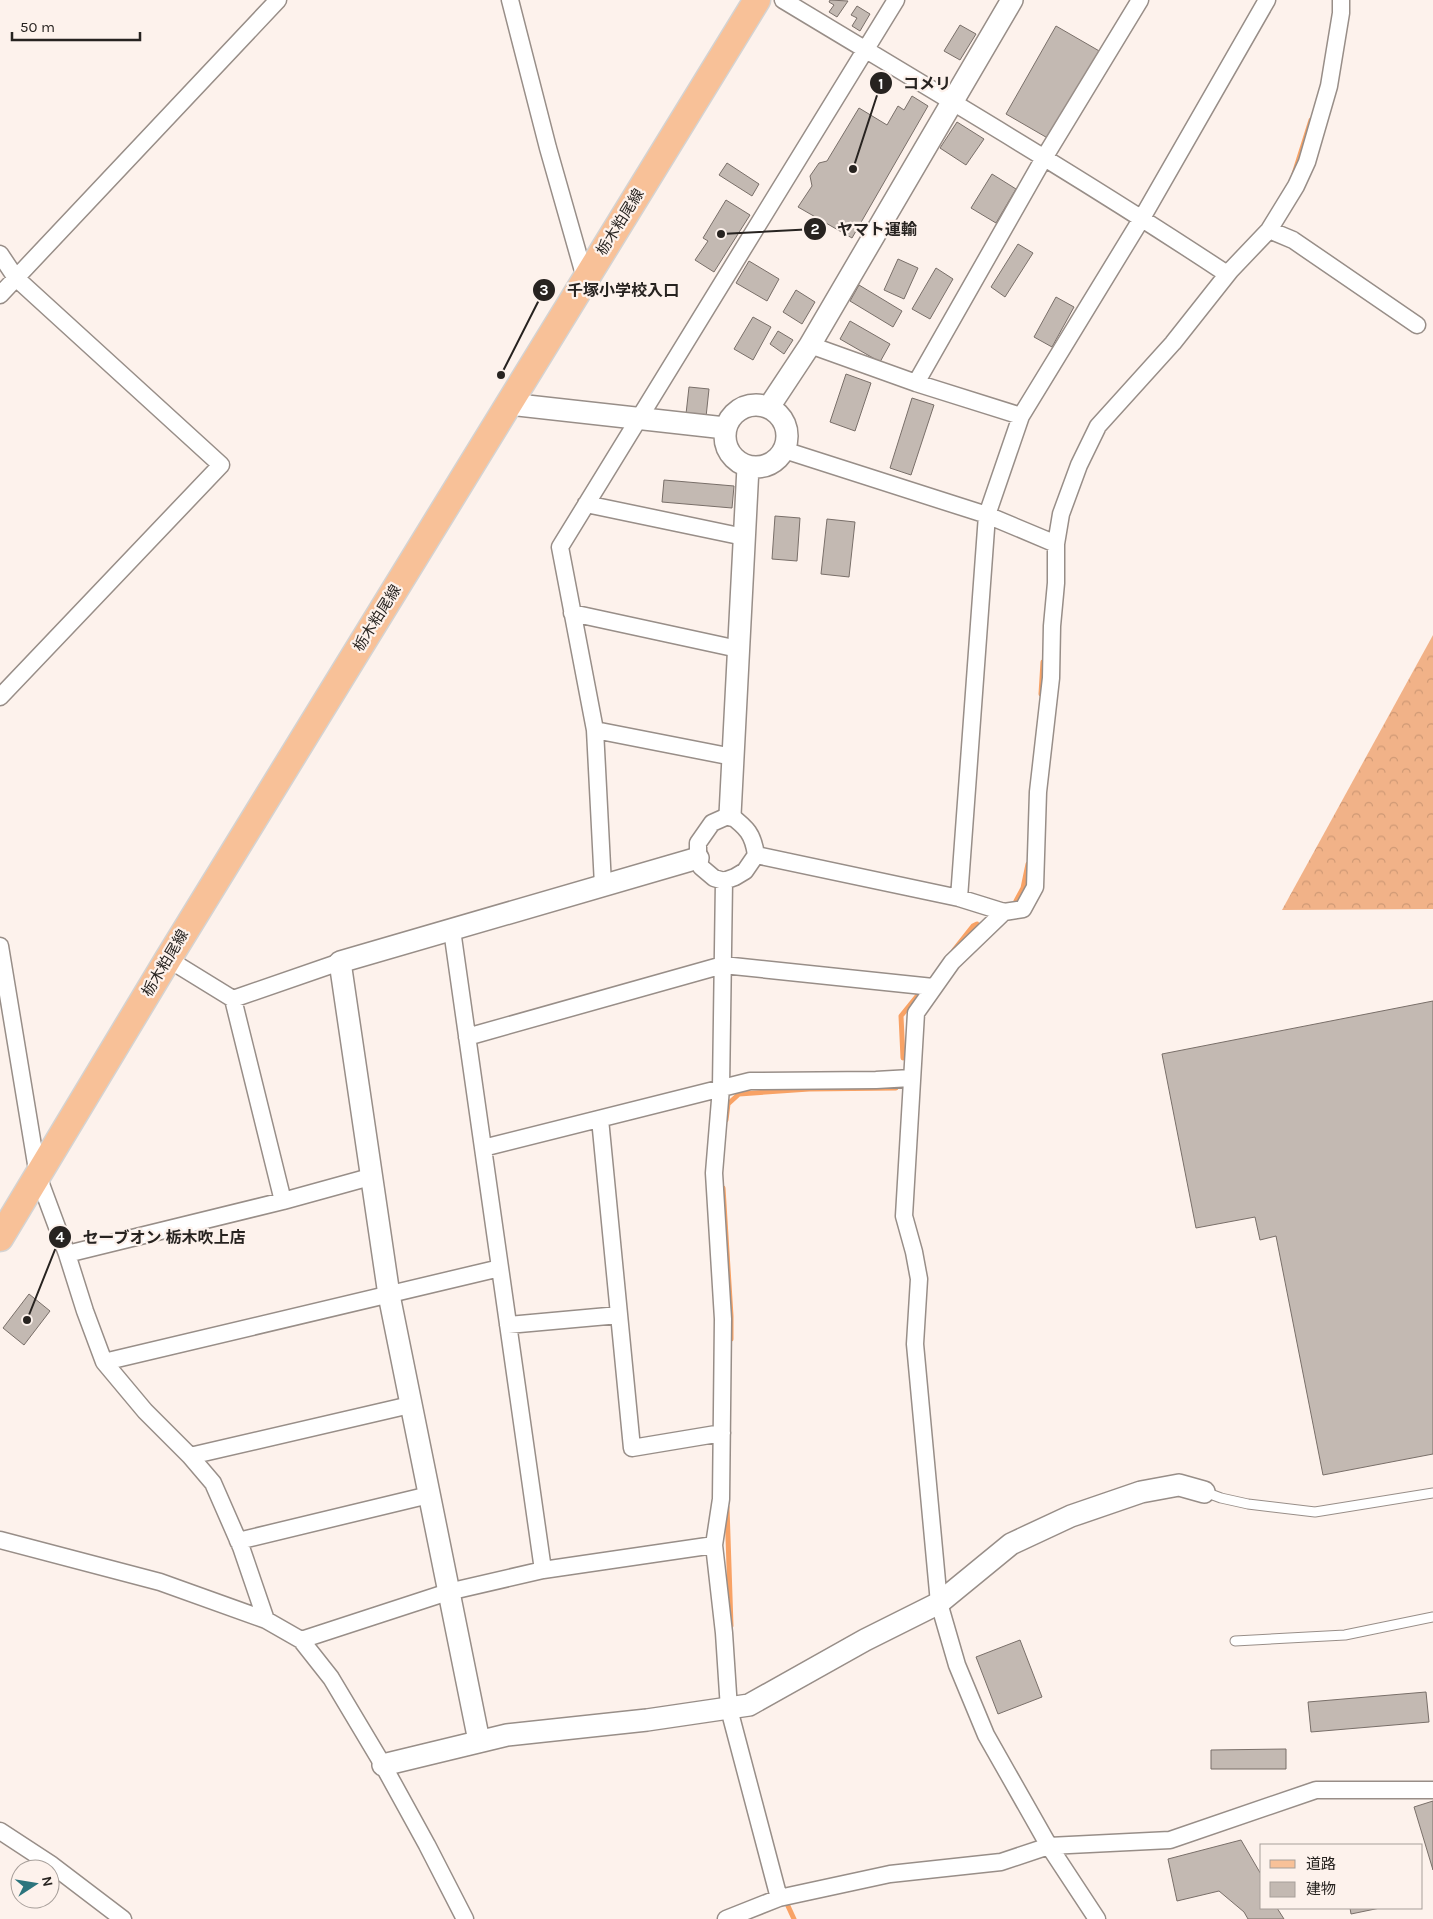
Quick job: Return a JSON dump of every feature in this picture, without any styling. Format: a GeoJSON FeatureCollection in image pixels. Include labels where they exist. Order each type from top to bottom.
{"type":"FeatureCollection","features":[{"type":"Feature","properties":{"kind":"main road","name":"栃木粕尾線"},"geometry":{"type":"LineString","coordinates":[[0,1238],[168,959],[757,0]]}},
{"type":"Feature","properties":{"kind":"street"},"geometry":{"type":"LineString","coordinates":[[0,295],[278,0]]}},
{"type":"Feature","properties":{"kind":"street"},"geometry":{"type":"LineString","coordinates":[[510,0],[548,148],[585,278]]}},
{"type":"Feature","properties":{"kind":"street"},"geometry":{"type":"LineString","coordinates":[[783,0],[1142,218],[1227,274]]}},
{"type":"Feature","properties":{"kind":"street"},"geometry":{"type":"LineString","coordinates":[[604,885],[595,730],[560,547],[896,0]]}},
{"type":"Feature","properties":{"kind":"street"},"geometry":{"type":"LineString","coordinates":[[769,407],[810,345],[1012,0]]}},
{"type":"Feature","properties":{"kind":"street"},"geometry":{"type":"LineString","coordinates":[[916,383],[1044,158],[1140,0]]}},
{"type":"Feature","properties":{"kind":"street"},"geometry":{"type":"LineString","coordinates":[[959,898],[987,516],[1021,416],[1142,218],[1267,0]]}},
{"type":"Feature","properties":{"kind":"street"},"geometry":{"type":"LineString","coordinates":[[756,855],[959,898],[1004,912],[1023,909],[1035,887],[1038,792],[1050,678],[1056,583],[1056,544],[1061,514],[1079,465],[1098,426],[1173,343],[1227,274],[1269,230],[1296,186],[1307,162],[1329,86],[1341,13],[1341,0]]}},
{"type":"Feature","properties":{"kind":"street"},"geometry":{"type":"LineString","coordinates":[[1269,230],[1293,240],[1418,325]]}},
{"type":"Feature","properties":{"kind":"street"},"geometry":{"type":"LineString","coordinates":[[0,254],[16,278],[221,465],[0,697]]}},
{"type":"Feature","properties":{"kind":"street"},"geometry":{"type":"LineString","coordinates":[[810,345],[916,383],[1021,416]]}},
{"type":"Feature","properties":{"kind":"street"},"geometry":{"type":"LineString","coordinates":[[509,404],[725,428]]}},
{"type":"Feature","properties":{"kind":"street"},"geometry":{"type":"LineString","coordinates":[[750,404],[769,407],[781,418],[787,433],[784,450],[775,461],[762,467],[748,466],[734,459],[725,444],[725,428],[734,412],[750,404]]}},
{"type":"Feature","properties":{"kind":"street"},"geometry":{"type":"LineString","coordinates":[[784,450],[987,516],[1056,544]]}},
{"type":"Feature","properties":{"kind":"street"},"geometry":{"type":"LineString","coordinates":[[730,815],[748,466]]}},
{"type":"Feature","properties":{"kind":"street"},"geometry":{"type":"LineString","coordinates":[[586,504],[744,537]]}},
{"type":"Feature","properties":{"kind":"street"},"geometry":{"type":"LineString","coordinates":[[572,613],[738,649]]}},
{"type":"Feature","properties":{"kind":"street"},"geometry":{"type":"LineString","coordinates":[[595,730],[733,757]]}},
{"type":"Feature","properties":{"kind":"street"},"geometry":{"type":"LineString","coordinates":[[730,815],[754,839],[756,855],[745,870],[735,878],[724,881],[714,878],[701,867],[698,858],[698,842],[712,823],[730,815]]}},
{"type":"Feature","properties":{"kind":"street"},"geometry":{"type":"LineString","coordinates":[[233,999],[340,962],[698,858]]}},
{"type":"Feature","properties":{"kind":"street"},"geometry":{"type":"LineString","coordinates":[[724,881],[720,1088],[714,1173],[723,1319],[722,1434],[721,1499],[714,1545],[724,1633],[729,1709],[779,1898]]}},
{"type":"Feature","properties":{"kind":"street"},"geometry":{"type":"LineString","coordinates":[[1004,912],[952,962],[916,1013],[904,1216],[919,1279],[915,1344],[939,1603],[958,1665],[986,1735],[1049,1846],[1097,1919]]}},
{"type":"Feature","properties":{"kind":"street"},"geometry":{"type":"LineString","coordinates":[[452,930],[543,1570]]}},
{"type":"Feature","properties":{"kind":"street"},"geometry":{"type":"LineString","coordinates":[[0,946],[38,1176],[104,1362],[145,1411],[190,1456],[213,1483],[238,1540],[266,1620]]}},
{"type":"Feature","properties":{"kind":"street"},"geometry":{"type":"LineString","coordinates":[[168,959],[233,999],[283,1201]]}},
{"type":"Feature","properties":{"kind":"street"},"geometry":{"type":"LineString","coordinates":[[340,962],[370,1177],[389,1295],[479,1741]]}},
{"type":"Feature","properties":{"kind":"street"},"geometry":{"type":"LineString","coordinates":[[467,1037],[723,965],[933,987]]}},
{"type":"Feature","properties":{"kind":"street"},"geometry":{"type":"LineString","coordinates":[[483,1148],[750,1081],[911,1078]]}},
{"type":"Feature","properties":{"kind":"street"},"geometry":{"type":"LineString","coordinates":[[600,1118],[632,1448],[722,1434]]}},
{"type":"Feature","properties":{"kind":"street"},"geometry":{"type":"LineString","coordinates":[[67,1254],[283,1201],[370,1177]]}},
{"type":"Feature","properties":{"kind":"street"},"geometry":{"type":"LineString","coordinates":[[104,1362],[500,1268]]}},
{"type":"Feature","properties":{"kind":"street"},"geometry":{"type":"LineString","coordinates":[[508,1325],[619,1315]]}},
{"type":"Feature","properties":{"kind":"street"},"geometry":{"type":"LineString","coordinates":[[190,1456],[410,1405]]}},
{"type":"Feature","properties":{"kind":"street"},"geometry":{"type":"LineString","coordinates":[[383,1765],[506,1735],[647,1720],[729,1709],[749,1704],[865,1640],[939,1603],[1011,1544],[1072,1516],[1141,1492],[1179,1486],[1204,1492]]}},
{"type":"Feature","properties":{"kind":"street"},"geometry":{"type":"LineString","coordinates":[[238,1540],[429,1496]]}},
{"type":"Feature","properties":{"kind":"street"},"geometry":{"type":"LineString","coordinates":[[0,1540],[160,1582],[266,1620],[301,1640],[331,1678],[383,1765],[465,1919]]}},
{"type":"Feature","properties":{"kind":"street"},"geometry":{"type":"LineString","coordinates":[[301,1640],[448,1592],[543,1570],[714,1545]]}},
{"type":"Feature","properties":{"kind":"street"},"geometry":{"type":"LineString","coordinates":[[726,1919],[779,1898],[890,1874],[1001,1862],[1049,1846],[1170,1840],[1316,1790],[1433,1790]]}},
{"type":"Feature","properties":{"kind":"street"},"geometry":{"type":"LineString","coordinates":[[0,1831],[52,1865],[123,1919]]}},
{"type":"Feature","properties":{"kind":"lane"},"geometry":{"type":"LineString","coordinates":[[1204,1492],[1248,1504],[1315,1512],[1433,1493]]}},
{"type":"Feature","properties":{"kind":"lane"},"geometry":{"type":"LineString","coordinates":[[1235,1641],[1344,1635],[1433,1617]]}},
{"type":"Feature","properties":{"kind":"green space"},"geometry":{"type":"Polygon","coordinates":[[[1433,635],[1433,909],[1282,910],[1433,635]]]}},
{"type":"Feature","properties":{"kind":"building"},"geometry":{"type":"Polygon","coordinates":[[[830,0],[848,1],[837,17],[829,12],[834,5],[829,2],[830,0]]]}},
{"type":"Feature","properties":{"kind":"building"},"geometry":{"type":"Polygon","coordinates":[[[857,6],[870,14],[860,31],[852,26],[857,18],[851,15],[857,6]]]}},
{"type":"Feature","properties":{"kind":"building"},"geometry":{"type":"Polygon","coordinates":[[[960,25],[976,34],[960,60],[944,51],[960,25]]]}},
{"type":"Feature","properties":{"kind":"building"},"geometry":{"type":"Polygon","coordinates":[[[1056,26],[1101,52],[1051,140],[1006,114],[1056,26]]]}},
{"type":"Feature","properties":{"kind":"building"},"geometry":{"type":"Polygon","coordinates":[[[912,96],[928,106],[852,238],[798,207],[812,186],[810,176],[819,163],[827,161],[859,108],[887,125],[898,106],[904,110],[912,96]]]}},
{"type":"Feature","properties":{"kind":"building"},"geometry":{"type":"Polygon","coordinates":[[[957,122],[984,139],[966,165],[940,148],[957,122]]]}},
{"type":"Feature","properties":{"kind":"building"},"geometry":{"type":"Polygon","coordinates":[[[727,163],[759,184],[752,196],[719,175],[727,163]]]}},
{"type":"Feature","properties":{"kind":"building"},"geometry":{"type":"Polygon","coordinates":[[[992,174],[1016,189],[996,223],[971,208],[992,174]]]}},
{"type":"Feature","properties":{"kind":"building"},"geometry":{"type":"Polygon","coordinates":[[[726,200],[750,215],[714,272],[695,260],[708,241],[703,238],[726,200]]]}},
{"type":"Feature","properties":{"kind":"building"},"geometry":{"type":"Polygon","coordinates":[[[1018,244],[1033,253],[1005,297],[991,287],[1018,244]]]}},
{"type":"Feature","properties":{"kind":"building"},"geometry":{"type":"Polygon","coordinates":[[[898,259],[918,268],[904,299],[884,290],[898,259]]]}},
{"type":"Feature","properties":{"kind":"building"},"geometry":{"type":"Polygon","coordinates":[[[749,261],[779,279],[767,301],[736,283],[749,261]]]}},
{"type":"Feature","properties":{"kind":"building"},"geometry":{"type":"Polygon","coordinates":[[[936,268],[953,279],[930,319],[912,309],[936,268]]]}},
{"type":"Feature","properties":{"kind":"building"},"geometry":{"type":"Polygon","coordinates":[[[859,285],[902,311],[893,327],[850,301],[859,285]]]}},
{"type":"Feature","properties":{"kind":"building"},"geometry":{"type":"Polygon","coordinates":[[[796,290],[815,302],[802,324],[783,312],[796,290]]]}},
{"type":"Feature","properties":{"kind":"building"},"geometry":{"type":"Polygon","coordinates":[[[1056,297],[1074,307],[1052,347],[1034,337],[1056,297]]]}},
{"type":"Feature","properties":{"kind":"building"},"geometry":{"type":"Polygon","coordinates":[[[753,317],[771,327],[753,360],[734,349],[753,317]]]}},
{"type":"Feature","properties":{"kind":"building"},"geometry":{"type":"Polygon","coordinates":[[[850,321],[890,344],[880,362],[840,339],[850,321]]]}},
{"type":"Feature","properties":{"kind":"building"},"geometry":{"type":"Polygon","coordinates":[[[778,331],[793,340],[784,354],[770,344],[778,331]]]}},
{"type":"Feature","properties":{"kind":"building"},"geometry":{"type":"Polygon","coordinates":[[[846,374],[871,383],[855,431],[830,422],[846,374]]]}},
{"type":"Feature","properties":{"kind":"building"},"geometry":{"type":"Polygon","coordinates":[[[689,387],[709,389],[706,417],[686,414],[689,387]]]}},
{"type":"Feature","properties":{"kind":"building"},"geometry":{"type":"Polygon","coordinates":[[[912,398],[934,405],[911,475],[890,468],[912,398]]]}},
{"type":"Feature","properties":{"kind":"building"},"geometry":{"type":"Polygon","coordinates":[[[664,480],[734,486],[732,508],[662,502],[664,480]]]}},
{"type":"Feature","properties":{"kind":"building"},"geometry":{"type":"Polygon","coordinates":[[[775,516],[800,518],[797,561],[772,559],[775,516]]]}},
{"type":"Feature","properties":{"kind":"building"},"geometry":{"type":"Polygon","coordinates":[[[827,519],[855,522],[849,577],[821,574],[827,519]]]}},
{"type":"Feature","properties":{"kind":"building"},"geometry":{"type":"Polygon","coordinates":[[[1433,1001],[1433,1454],[1323,1475],[1276,1236],[1260,1240],[1255,1217],[1196,1228],[1162,1054],[1433,1001]]]}},
{"type":"Feature","properties":{"kind":"building"},"geometry":{"type":"Polygon","coordinates":[[[29,1294],[50,1311],[24,1345],[3,1328],[29,1294]]]}},
{"type":"Feature","properties":{"kind":"building"},"geometry":{"type":"Polygon","coordinates":[[[1020,1640],[1042,1697],[998,1714],[976,1657],[1020,1640]]]}},
{"type":"Feature","properties":{"kind":"building"},"geometry":{"type":"Polygon","coordinates":[[[1426,1692],[1429,1722],[1311,1732],[1308,1702],[1426,1692]]]}},
{"type":"Feature","properties":{"kind":"building"},"geometry":{"type":"Polygon","coordinates":[[[1286,1749],[1286,1769],[1211,1769],[1211,1750],[1286,1749]]]}},
{"type":"Feature","properties":{"kind":"building"},"geometry":{"type":"Polygon","coordinates":[[[1433,1801],[1433,1870],[1414,1807],[1433,1801]]]}},
{"type":"Feature","properties":{"kind":"building"},"geometry":{"type":"Polygon","coordinates":[[[1241,1840],[1260,1873],[1260,1909],[1278,1909],[1284,1919],[1248,1919],[1244,1912],[1219,1891],[1177,1901],[1168,1859],[1241,1840]]]}},
{"type":"Feature","properties":{"kind":"building"},"geometry":{"type":"Polygon","coordinates":[[[1350,1909],[1375,1909],[1351,1914],[1350,1909]]]}},
{"type":"Feature","properties":{"kind":"waterway"},"geometry":{"type":"LineString","coordinates":[[1294,174],[1311,120]]}},
{"type":"Feature","properties":{"kind":"waterway"},"geometry":{"type":"LineString","coordinates":[[1041,694],[1043,662]]}},
{"type":"Feature","properties":{"kind":"waterway"},"geometry":{"type":"LineString","coordinates":[[1016,901],[1023,888],[1028,864]]}},
{"type":"Feature","properties":{"kind":"waterway"},"geometry":{"type":"LineString","coordinates":[[954,950],[973,926],[977,924]]}},
{"type":"Feature","properties":{"kind":"waterway"},"geometry":{"type":"LineString","coordinates":[[903,1058],[901,1016],[922,990]]}},
{"type":"Feature","properties":{"kind":"waterway"},"geometry":{"type":"LineString","coordinates":[[726,1120],[728,1104],[739,1094],[809,1089],[896,1088],[896,1086]]}},
{"type":"Feature","properties":{"kind":"waterway"},"geometry":{"type":"LineString","coordinates":[[723,1188],[731,1339]]}},
{"type":"Feature","properties":{"kind":"waterway"},"geometry":{"type":"LineString","coordinates":[[727,1507],[731,1626]]}},
{"type":"Feature","properties":{"kind":"waterway"},"geometry":{"type":"LineString","coordinates":[[788,1906],[794,1919]]}},
{"type":"Feature","properties":{"kind":"place","name":"コメリ"},"geometry":{"type":"Point","coordinates":[853,169]}},
{"type":"Feature","properties":{"kind":"place","name":"ヤマト運輸"},"geometry":{"type":"Point","coordinates":[721,234]}},
{"type":"Feature","properties":{"kind":"place","name":"千塚小学校入口"},"geometry":{"type":"Point","coordinates":[501,375]}},
{"type":"Feature","properties":{"kind":"place","name":"セーブオン 栃木吹上店"},"geometry":{"type":"Point","coordinates":[27,1320]}}]}
